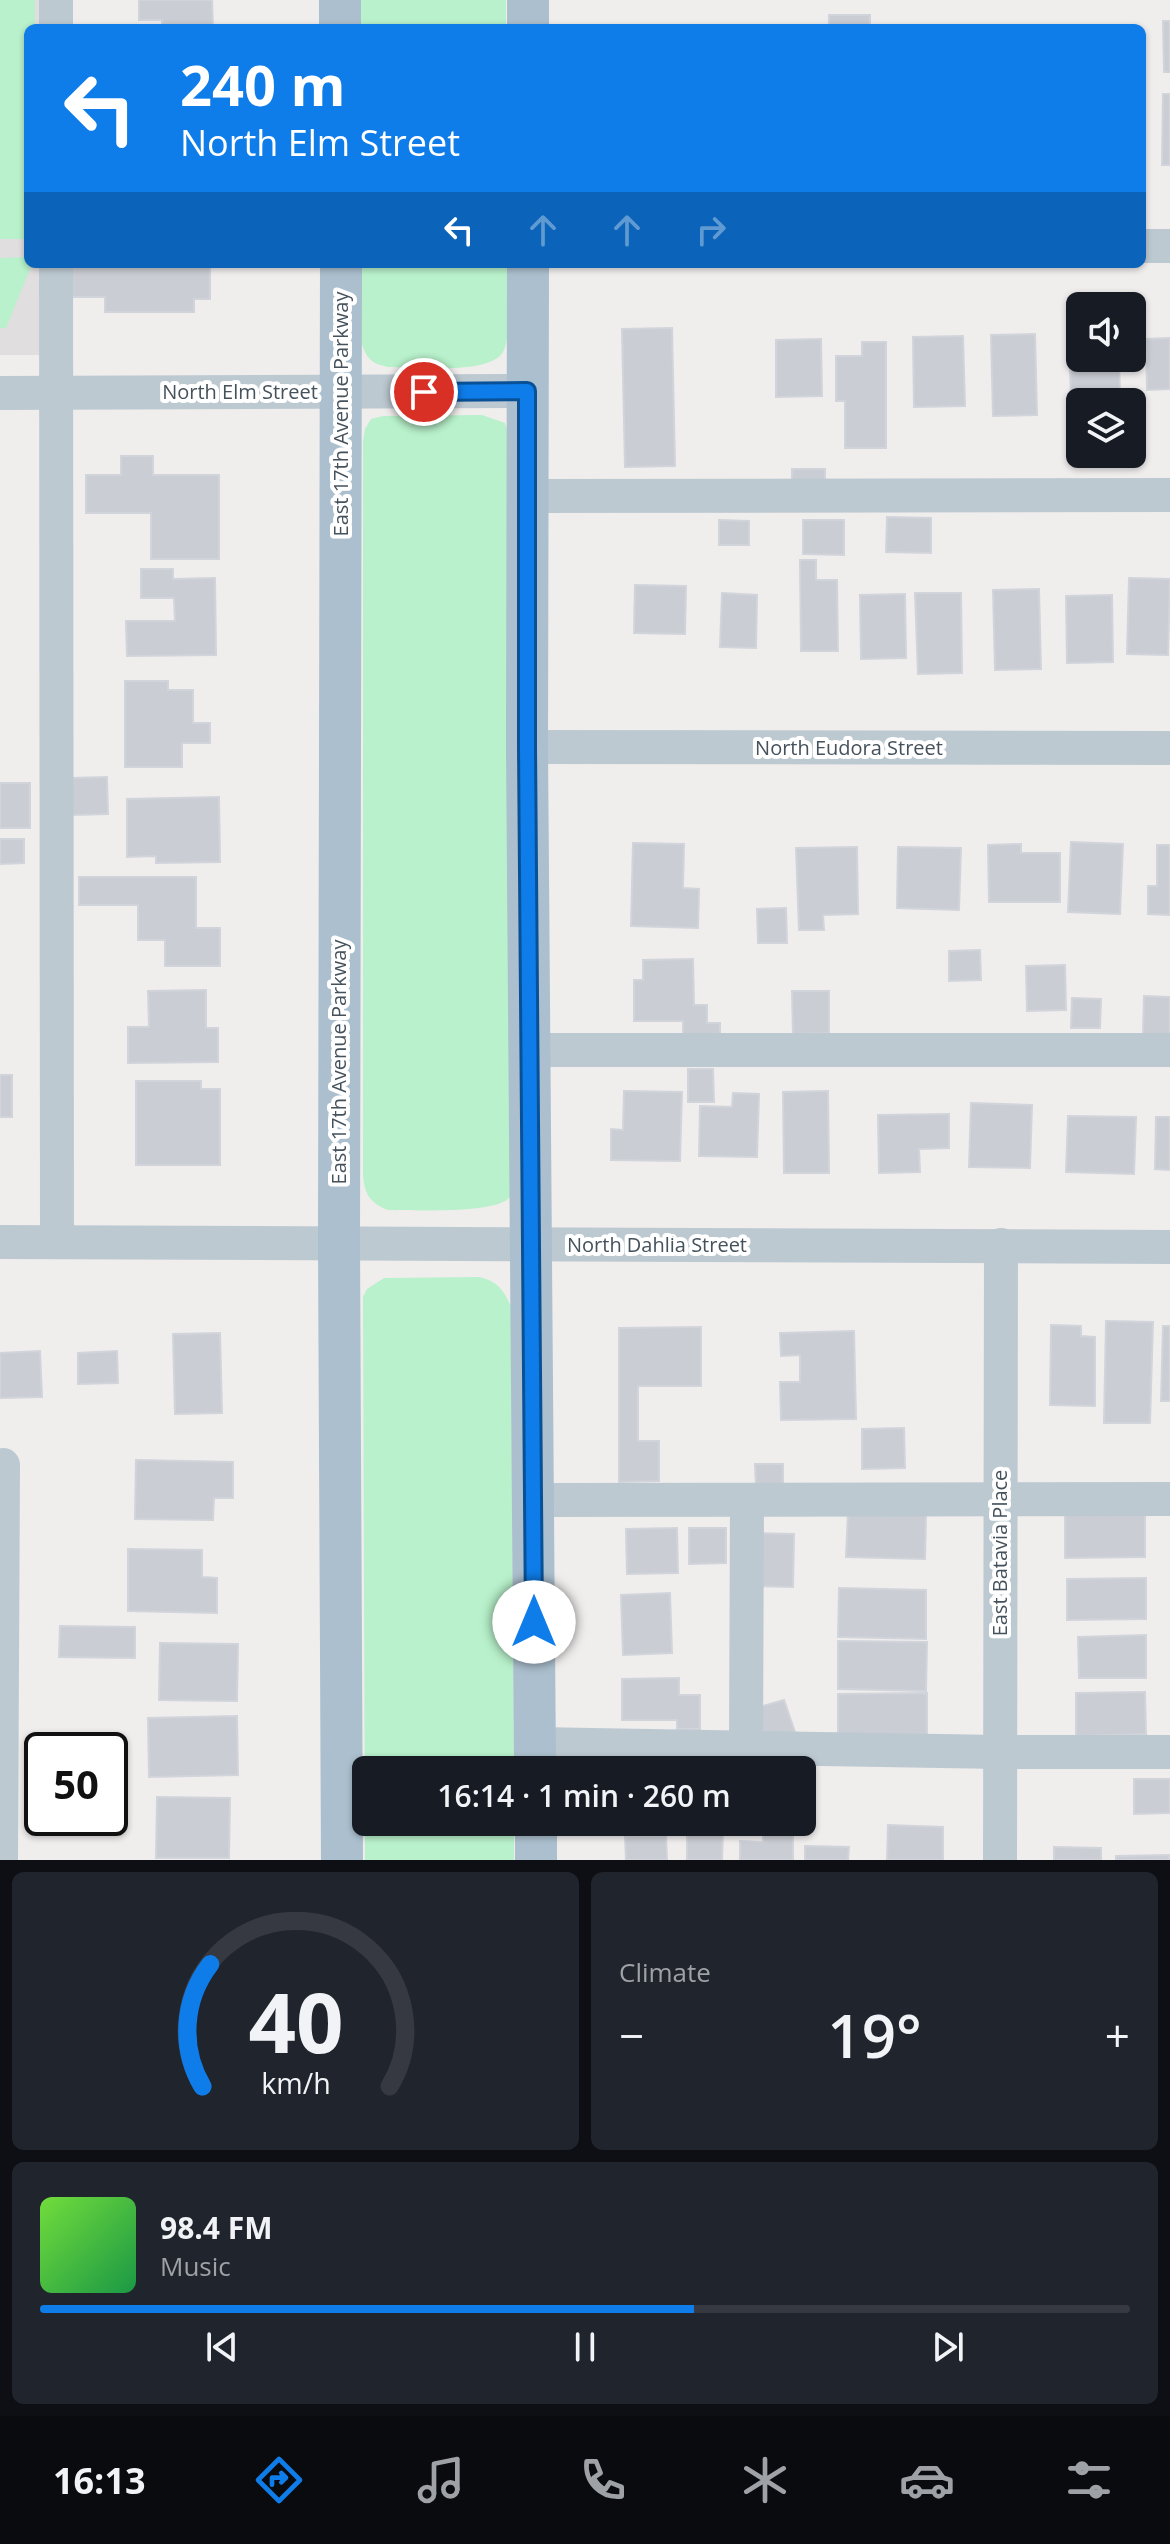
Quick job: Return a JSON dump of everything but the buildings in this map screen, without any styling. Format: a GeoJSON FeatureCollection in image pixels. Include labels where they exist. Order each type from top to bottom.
{"type":"FeatureCollection","features":[{"type":"Feature","properties":{"kind":"main road"},"geometry":{"type":"LineString","coordinates":[[340,0],[340,24]]}},
{"type":"Feature","properties":{"kind":"main road"},"geometry":{"type":"LineString","coordinates":[[528,0],[528,24]]}},
{"type":"Feature","properties":{"kind":"main road","name":"East 17th Avenue Parkway"},"geometry":{"type":"LineString","coordinates":[[341,268],[339,1243],[342,1860]]}},
{"type":"Feature","properties":{"kind":"main road"},"geometry":{"type":"LineString","coordinates":[[528,268],[527,747],[535,1756]]}},
{"type":"Feature","properties":{"kind":"main road"},"geometry":{"type":"LineString","coordinates":[[536,1836],[536,1860]]}},
{"type":"Feature","properties":{"kind":"street"},"geometry":{"type":"LineString","coordinates":[[56,0],[56,24]]}},
{"type":"Feature","properties":{"kind":"street"},"geometry":{"type":"LineString","coordinates":[[1146,246],[1170,246]]}},
{"type":"Feature","properties":{"kind":"street"},"geometry":{"type":"LineString","coordinates":[[56,268],[57,1242]]}},
{"type":"Feature","properties":{"kind":"street","name":"North Elm Street"},"geometry":{"type":"LineString","coordinates":[[0,393],[527,391]]}},
{"type":"Feature","properties":{"kind":"street"},"geometry":{"type":"LineString","coordinates":[[527,496],[1170,495]]}},
{"type":"Feature","properties":{"kind":"street","name":"North Eudora Street"},"geometry":{"type":"LineString","coordinates":[[527,747],[1170,748]]}},
{"type":"Feature","properties":{"kind":"street"},"geometry":{"type":"LineString","coordinates":[[530,1050],[1170,1050]]}},
{"type":"Feature","properties":{"kind":"street","name":"North Dahlia Street"},"geometry":{"type":"LineString","coordinates":[[0,1242],[1170,1247]]}},
{"type":"Feature","properties":{"kind":"street","name":"East Batavia Place"},"geometry":{"type":"LineString","coordinates":[[1000,1860],[1001,1245]]}},
{"type":"Feature","properties":{"kind":"street"},"geometry":{"type":"LineString","coordinates":[[1,1860],[3,1465]]}},
{"type":"Feature","properties":{"kind":"street"},"geometry":{"type":"LineString","coordinates":[[533,1500],[1170,1499]]}},
{"type":"Feature","properties":{"kind":"street"},"geometry":{"type":"LineString","coordinates":[[746,1748],[747,1500]]}},
{"type":"Feature","properties":{"kind":"street"},"geometry":{"type":"LineString","coordinates":[[558,1756],[746,1748],[1170,1752]]}},
{"type":"Feature","properties":{"kind":"shaded area"},"geometry":{"type":"Polygon","coordinates":[[[0,0],[42,0],[42,24],[24,24],[24,268],[43,268],[43,355],[0,355],[0,0]]]}},
{"type":"Feature","properties":{"kind":"green space"},"geometry":{"type":"Polygon","coordinates":[[[0,0],[35,0],[35,24],[24,24],[24,239],[0,239],[0,0]]]}},
{"type":"Feature","properties":{"kind":"green space"},"geometry":{"type":"Polygon","coordinates":[[[358,0],[506,0],[506,24],[358,24],[358,0]]]}},
{"type":"Feature","properties":{"kind":"green space"},"geometry":{"type":"Polygon","coordinates":[[[24,257],[24,268],[30,268],[6,328],[0,328],[0,258],[24,257]]]}},
{"type":"Feature","properties":{"kind":"green space"},"geometry":{"type":"Polygon","coordinates":[[[359,268],[507,268],[508,320],[504,350],[485,364],[469,367],[387,367],[367,356],[362,345],[359,268]]]}},
{"type":"Feature","properties":{"kind":"green space"},"geometry":{"type":"Polygon","coordinates":[[[482,415],[505,423],[509,436],[513,1186],[509,1198],[487,1207],[388,1210],[369,1197],[363,1174],[363,441],[371,419],[383,416],[482,415]]]}},
{"type":"Feature","properties":{"kind":"green space"},"geometry":{"type":"Polygon","coordinates":[[[479,1277],[499,1287],[511,1307],[514,1756],[365,1756],[363,1297],[367,1289],[384,1278],[479,1277]]]}},
{"type":"Feature","properties":{"kind":"green space"},"geometry":{"type":"Polygon","coordinates":[[[365,1836],[514,1836],[514,1860],[365,1860],[365,1836]]]}},
{"type":"Feature","properties":{"kind":"route"},"geometry":{"type":"LineString","coordinates":[[424,392],[527,391],[534,1622]]}}]}
